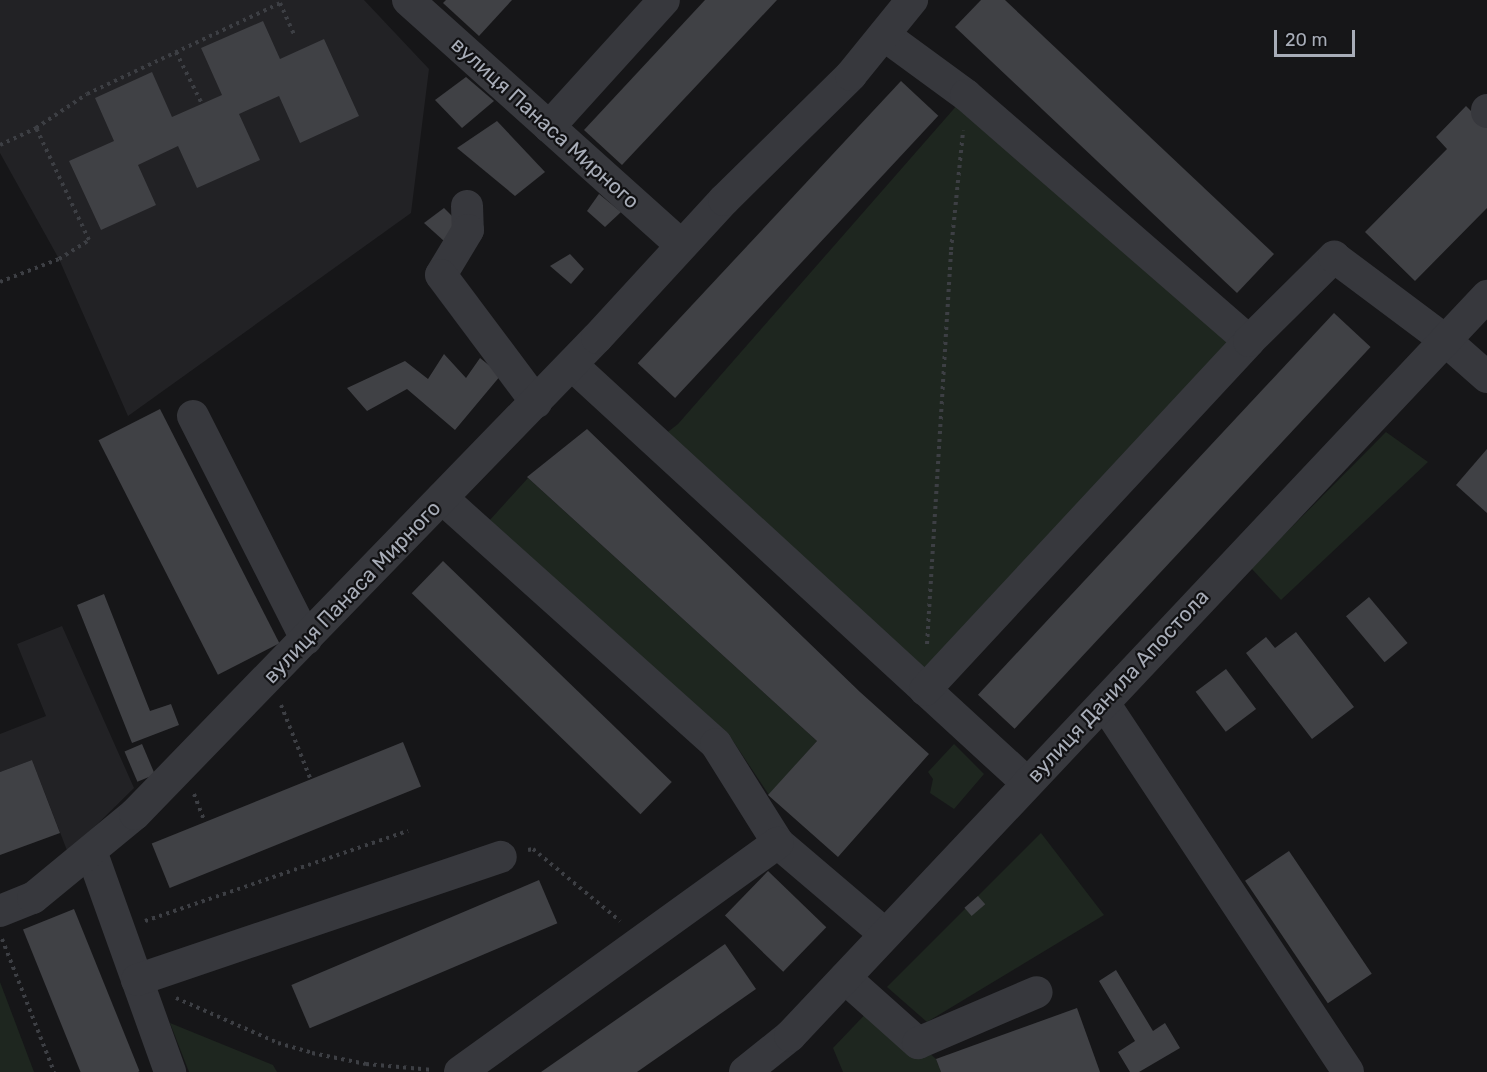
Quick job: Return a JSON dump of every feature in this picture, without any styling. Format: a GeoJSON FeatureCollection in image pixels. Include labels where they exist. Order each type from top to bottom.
{"type":"FeatureCollection","features":[{"type":"Feature","properties":{"kind":"street","name":"вулиця Панаса Мирного"},"geometry":{"type":"LineString","coordinates":[[410,0],[681,245]]}},
{"type":"Feature","properties":{"kind":"street"},"geometry":{"type":"LineString","coordinates":[[549,127],[664,0]]}},
{"type":"Feature","properties":{"kind":"street","name":"вулиця Панаса Мирного"},"geometry":{"type":"LineString","coordinates":[[0,911],[33,898],[135,814],[572,365],[681,245],[851,75],[912,0]]}},
{"type":"Feature","properties":{"kind":"street"},"geometry":{"type":"LineString","coordinates":[[884,35],[966,95],[1249,341]]}},
{"type":"Feature","properties":{"kind":"street"},"geometry":{"type":"LineString","coordinates":[[467,206],[468,230],[441,275],[536,402]]}},
{"type":"Feature","properties":{"kind":"street"},"geometry":{"type":"LineString","coordinates":[[925,690],[1249,341],[1334,256],[1445,340],[1487,377]]}},
{"type":"Feature","properties":{"kind":"street","name":"вулиця Данила Апостола"},"geometry":{"type":"LineString","coordinates":[[746,1072],[790,1036],[1487,296]]}},
{"type":"Feature","properties":{"kind":"street"},"geometry":{"type":"LineString","coordinates":[[572,365],[1027,783]]}},
{"type":"Feature","properties":{"kind":"street"},"geometry":{"type":"LineString","coordinates":[[194,416],[306,639]]}},
{"type":"Feature","properties":{"kind":"street"},"geometry":{"type":"LineString","coordinates":[[442,498],[716,744],[778,843],[885,934]]}},
{"type":"Feature","properties":{"kind":"street"},"geometry":{"type":"LineString","coordinates":[[1104,703],[1348,1072]]}},
{"type":"Feature","properties":{"kind":"street"},"geometry":{"type":"LineString","coordinates":[[460,1072],[645,942],[778,843]]}},
{"type":"Feature","properties":{"kind":"street"},"geometry":{"type":"LineString","coordinates":[[91,851],[170,1072]]}},
{"type":"Feature","properties":{"kind":"street"},"geometry":{"type":"LineString","coordinates":[[137,980],[501,857]]}},
{"type":"Feature","properties":{"kind":"street"},"geometry":{"type":"LineString","coordinates":[[845,978],[918,1043],[1037,992]]}},
{"type":"Feature","properties":{"kind":"path"},"geometry":{"type":"LineString","coordinates":[[0,145],[36,128],[87,94],[280,3],[294,35]]}},
{"type":"Feature","properties":{"kind":"path"},"geometry":{"type":"LineString","coordinates":[[176,52],[202,104]]}},
{"type":"Feature","properties":{"kind":"path"},"geometry":{"type":"LineString","coordinates":[[925,690],[951,250],[966,95]]}},
{"type":"Feature","properties":{"kind":"path"},"geometry":{"type":"LineString","coordinates":[[0,282],[59,259],[89,240],[36,128]]}},
{"type":"Feature","properties":{"kind":"path"},"geometry":{"type":"LineString","coordinates":[[269,677],[310,778]]}},
{"type":"Feature","properties":{"kind":"path"},"geometry":{"type":"LineString","coordinates":[[119,930],[408,831]]}},
{"type":"Feature","properties":{"kind":"path"},"geometry":{"type":"LineString","coordinates":[[501,857],[533,849],[645,942]]}},
{"type":"Feature","properties":{"kind":"path"},"geometry":{"type":"LineString","coordinates":[[0,933],[54,1072]]}},
{"type":"Feature","properties":{"kind":"path"},"geometry":{"type":"LineString","coordinates":[[137,980],[278,1043],[366,1064],[460,1072]]}},
{"type":"Feature","properties":{"kind":"shaded area"},"geometry":{"type":"Polygon","coordinates":[[[0,0],[364,0],[429,69],[411,213],[128,416],[59,259],[0,153],[0,0]]]}},
{"type":"Feature","properties":{"kind":"shaded area"},"geometry":{"type":"Polygon","coordinates":[[[966,95],[1249,341],[925,690],[655,442],[678,424],[966,95]]]}},
{"type":"Feature","properties":{"kind":"shaded area"},"geometry":{"type":"Polygon","coordinates":[[[1386,432],[1428,462],[1281,600],[1251,568],[1386,432]]]}},
{"type":"Feature","properties":{"kind":"shaded area"},"geometry":{"type":"Polygon","coordinates":[[[528,478],[817,741],[769,795],[733,741],[489,521],[528,478]]]}},
{"type":"Feature","properties":{"kind":"shaded area"},"geometry":{"type":"Polygon","coordinates":[[[62,626],[134,788],[68,853],[32,760],[0,772],[0,734],[46,716],[17,644],[62,626]]]}},
{"type":"Feature","properties":{"kind":"shaded area"},"geometry":{"type":"Polygon","coordinates":[[[954,744],[984,774],[954,809],[930,793],[933,779],[928,772],[954,744]]]}},
{"type":"Feature","properties":{"kind":"shaded area"},"geometry":{"type":"Polygon","coordinates":[[[1041,833],[1104,915],[927,1022],[887,987],[1041,833]]]}},
{"type":"Feature","properties":{"kind":"shaded area"},"geometry":{"type":"Polygon","coordinates":[[[0,982],[34,1072],[0,1072],[0,982]]]}},
{"type":"Feature","properties":{"kind":"shaded area"},"geometry":{"type":"Polygon","coordinates":[[[875,1004],[936,1059],[941,1072],[843,1072],[833,1048],[875,1004]]]}},
{"type":"Feature","properties":{"kind":"shaded area"},"geometry":{"type":"Polygon","coordinates":[[[170,1023],[273,1065],[277,1072],[189,1072],[170,1023]]]}},
{"type":"Feature","properties":{"kind":"building"},"geometry":{"type":"Polygon","coordinates":[[[446,0],[512,0],[479,36],[443,3],[446,0]]]}},
{"type":"Feature","properties":{"kind":"building"},"geometry":{"type":"Polygon","coordinates":[[[705,0],[777,0],[622,165],[584,130],[705,0]]]}},
{"type":"Feature","properties":{"kind":"building"},"geometry":{"type":"Polygon","coordinates":[[[981,0],[1005,0],[1274,254],[1237,293],[955,27],[981,0]]]}},
{"type":"Feature","properties":{"kind":"building"},"geometry":{"type":"Polygon","coordinates":[[[263,21],[280,59],[324,39],[359,116],[300,143],[279,96],[239,114],[260,160],[197,188],[178,146],[138,165],[156,205],[101,230],[69,161],[114,141],[95,98],[152,72],[172,117],[222,95],[201,48],[263,21]]]}},
{"type":"Feature","properties":{"kind":"building"},"geometry":{"type":"Polygon","coordinates":[[[466,77],[494,101],[462,128],[435,100],[466,77]]]}},
{"type":"Feature","properties":{"kind":"building"},"geometry":{"type":"Polygon","coordinates":[[[901,81],[938,116],[675,398],[638,363],[901,81]]]}},
{"type":"Feature","properties":{"kind":"building"},"geometry":{"type":"Polygon","coordinates":[[[1466,106],[1487,127],[1487,208],[1415,281],[1365,232],[1447,149],[1436,137],[1466,106]]]}},
{"type":"Feature","properties":{"kind":"building"},"geometry":{"type":"Polygon","coordinates":[[[497,121],[545,172],[515,196],[457,148],[497,121]]]}},
{"type":"Feature","properties":{"kind":"building"},"geometry":{"type":"Polygon","coordinates":[[[599,194],[621,212],[605,227],[587,211],[599,194]]]}},
{"type":"Feature","properties":{"kind":"building"},"geometry":{"type":"Polygon","coordinates":[[[444,208],[459,223],[444,241],[424,223],[444,208]]]}},
{"type":"Feature","properties":{"kind":"building"},"geometry":{"type":"Polygon","coordinates":[[[570,254],[584,269],[571,284],[550,266],[570,254]]]}},
{"type":"Feature","properties":{"kind":"building"},"geometry":{"type":"Polygon","coordinates":[[[1334,313],[1371,347],[1015,729],[978,695],[1334,313]]]}},
{"type":"Feature","properties":{"kind":"building"},"geometry":{"type":"Polygon","coordinates":[[[444,354],[466,378],[480,358],[501,375],[455,430],[407,389],[367,411],[347,388],[405,361],[428,379],[444,354]]]}},
{"type":"Feature","properties":{"kind":"building"},"geometry":{"type":"Polygon","coordinates":[[[160,409],[279,643],[218,675],[99,440],[160,409]]]}},
{"type":"Feature","properties":{"kind":"building"},"geometry":{"type":"Polygon","coordinates":[[[587,429],[860,692],[929,754],[838,857],[768,795],[817,741],[527,477],[587,429]]]}},
{"type":"Feature","properties":{"kind":"building"},"geometry":{"type":"Polygon","coordinates":[[[1487,449],[1487,513],[1456,485],[1487,449]]]}},
{"type":"Feature","properties":{"kind":"building"},"geometry":{"type":"Polygon","coordinates":[[[443,561],[672,782],[640,814],[412,593],[443,561]]]}},
{"type":"Feature","properties":{"kind":"building"},"geometry":{"type":"Polygon","coordinates":[[[104,594],[150,711],[171,704],[179,725],[132,743],[77,605],[104,594]]]}},
{"type":"Feature","properties":{"kind":"building"},"geometry":{"type":"Polygon","coordinates":[[[1369,597],[1408,643],[1385,662],[1346,616],[1369,597]]]}},
{"type":"Feature","properties":{"kind":"building"},"geometry":{"type":"Polygon","coordinates":[[[1296,632],[1354,707],[1312,739],[1246,653],[1266,637],[1275,648],[1296,632]]]}},
{"type":"Feature","properties":{"kind":"building"},"geometry":{"type":"Polygon","coordinates":[[[1226,669],[1256,709],[1226,732],[1196,692],[1226,669]]]}},
{"type":"Feature","properties":{"kind":"building"},"geometry":{"type":"Polygon","coordinates":[[[403,742],[421,787],[170,888],[152,844],[403,742]]]}},
{"type":"Feature","properties":{"kind":"building"},"geometry":{"type":"Polygon","coordinates":[[[142,744],[155,774],[137,782],[125,751],[142,744]]]}},
{"type":"Feature","properties":{"kind":"building"},"geometry":{"type":"Polygon","coordinates":[[[32,760],[60,833],[0,855],[0,772],[32,760]]]}},
{"type":"Feature","properties":{"kind":"building"},"geometry":{"type":"Polygon","coordinates":[[[1289,851],[1372,974],[1328,1003],[1245,881],[1289,851]]]}},
{"type":"Feature","properties":{"kind":"building"},"geometry":{"type":"Polygon","coordinates":[[[768,871],[826,927],[783,972],[725,916],[768,871]]]}},
{"type":"Feature","properties":{"kind":"building"},"geometry":{"type":"Polygon","coordinates":[[[539,880],[557,923],[310,1028],[291,985],[539,880]]]}},
{"type":"Feature","properties":{"kind":"building"},"geometry":{"type":"Polygon","coordinates":[[[978,896],[985,904],[972,916],[964,908],[978,896]]]}},
{"type":"Feature","properties":{"kind":"building"},"geometry":{"type":"Polygon","coordinates":[[[74,909],[140,1071],[81,1072],[23,930],[74,909]]]}},
{"type":"Feature","properties":{"kind":"building"},"geometry":{"type":"Polygon","coordinates":[[[725,944],[756,989],[637,1072],[541,1072],[725,944]]]}},
{"type":"Feature","properties":{"kind":"building"},"geometry":{"type":"Polygon","coordinates":[[[1116,970],[1153,1031],[1165,1023],[1180,1048],[1139,1072],[1130,1072],[1118,1052],[1135,1041],[1099,981],[1116,970]]]}},
{"type":"Feature","properties":{"kind":"building"},"geometry":{"type":"Polygon","coordinates":[[[1077,1008],[1100,1072],[941,1072],[936,1059],[1077,1008]]]}}]}
